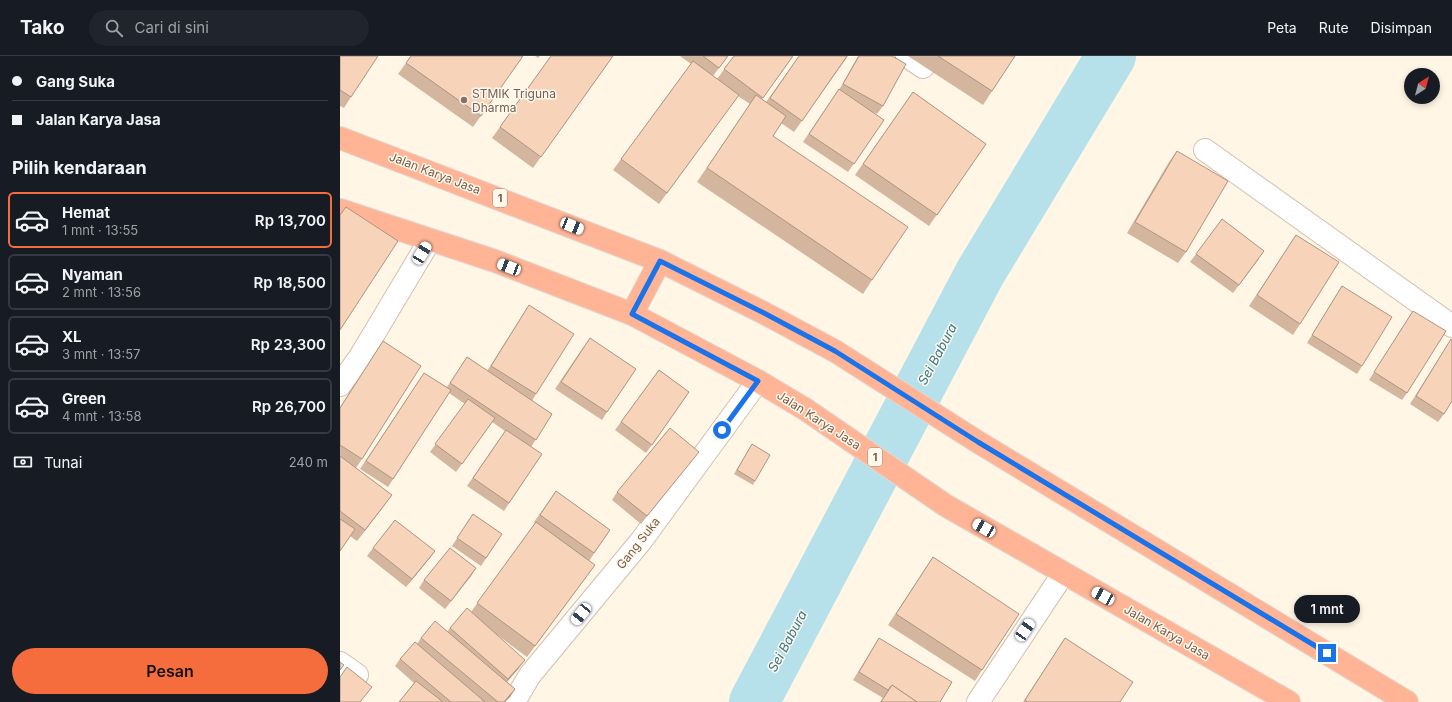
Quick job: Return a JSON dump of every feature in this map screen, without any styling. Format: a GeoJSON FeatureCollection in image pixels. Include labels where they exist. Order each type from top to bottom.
{"type":"FeatureCollection","features":[{"type":"Feature","properties":{"kind":"highway","name":"Jalan Karya Jasa"},"geometry":{"type":"LineString","coordinates":[[340,138],[660,261],[764,313],[835,351],[978,442],[1407,702]]}},
{"type":"Feature","properties":{"kind":"highway","name":"Jalan Karya Jasa"},"geometry":{"type":"LineString","coordinates":[[340,210],[495,261],[632,314],[758,381],[805,409],[944,505],[1289,702]]}},
{"type":"Feature","properties":{"kind":"highway"},"geometry":{"type":"LineString","coordinates":[[632,314],[660,261]]}},
{"type":"Feature","properties":{"kind":"street"},"geometry":{"type":"LineString","coordinates":[[1205,150],[1452,326]]}},
{"type":"Feature","properties":{"kind":"street"},"geometry":{"type":"LineString","coordinates":[[340,385],[360,356],[430,240]]}},
{"type":"Feature","properties":{"kind":"street","name":"Gang Suka"},"geometry":{"type":"LineString","coordinates":[[514,702],[530,675],[641,541],[758,381]]}},
{"type":"Feature","properties":{"kind":"street"},"geometry":{"type":"LineString","coordinates":[[978,702],[1063,574]]}},
{"type":"Feature","properties":{"kind":"building"},"geometry":{"type":"Polygon","coordinates":[[[340,56],[378,56],[351,97],[340,90],[340,56]]]}},
{"type":"Feature","properties":{"kind":"building","name":"STMIK Triguna Dharma"},"geometry":{"type":"Polygon","coordinates":[[[411,56],[523,56],[481,116],[406,63],[411,56]]]}},
{"type":"Feature","properties":{"kind":"building"},"geometry":{"type":"Polygon","coordinates":[[[551,56],[613,56],[541,157],[500,127],[551,56]]]}},
{"type":"Feature","properties":{"kind":"building"},"geometry":{"type":"Polygon","coordinates":[[[703,56],[728,56],[719,68],[703,56]]]}},
{"type":"Feature","properties":{"kind":"building"},"geometry":{"type":"Polygon","coordinates":[[[734,56],[793,56],[763,98],[724,69],[734,56]]]}},
{"type":"Feature","properties":{"kind":"building"},"geometry":{"type":"Polygon","coordinates":[[[799,56],[847,56],[802,121],[770,98],[799,56]]]}},
{"type":"Feature","properties":{"kind":"building"},"geometry":{"type":"Polygon","coordinates":[[[859,56],[892,56],[906,64],[883,106],[843,84],[859,56]]]}},
{"type":"Feature","properties":{"kind":"building"},"geometry":{"type":"Polygon","coordinates":[[[938,56],[1015,56],[992,91],[938,56]]]}},
{"type":"Feature","properties":{"kind":"building"},"geometry":{"type":"Polygon","coordinates":[[[693,61],[739,95],[667,193],[621,159],[693,61]]]}},
{"type":"Feature","properties":{"kind":"building"},"geometry":{"type":"Polygon","coordinates":[[[839,89],[884,120],[854,164],[809,134],[839,89]]]}},
{"type":"Feature","properties":{"kind":"building"},"geometry":{"type":"Polygon","coordinates":[[[913,92],[986,144],[937,215],[863,164],[913,92]]]}},
{"type":"Feature","properties":{"kind":"building"},"geometry":{"type":"Polygon","coordinates":[[[756,95],[786,116],[773,136],[908,227],[872,280],[707,168],[756,95]]]}},
{"type":"Feature","properties":{"kind":"building"},"geometry":{"type":"Polygon","coordinates":[[[1177,151],[1228,181],[1186,252],[1135,222],[1177,151]]]}},
{"type":"Feature","properties":{"kind":"building"},"geometry":{"type":"Polygon","coordinates":[[[346,207],[398,241],[340,330],[340,215],[346,207]]]}},
{"type":"Feature","properties":{"kind":"building"},"geometry":{"type":"Polygon","coordinates":[[[1222,219],[1264,251],[1239,285],[1196,254],[1222,219]]]}},
{"type":"Feature","properties":{"kind":"building"},"geometry":{"type":"Polygon","coordinates":[[[1296,235],[1339,262],[1300,324],[1257,295],[1296,235]]]}},
{"type":"Feature","properties":{"kind":"building"},"geometry":{"type":"Polygon","coordinates":[[[1342,286],[1392,317],[1362,366],[1312,335],[1342,286]]]}},
{"type":"Feature","properties":{"kind":"building"},"geometry":{"type":"Polygon","coordinates":[[[529,305],[574,334],[536,394],[491,366],[529,305]]]}},
{"type":"Feature","properties":{"kind":"building"},"geometry":{"type":"Polygon","coordinates":[[[1413,311],[1446,331],[1407,393],[1374,372],[1413,311]]]}},
{"type":"Feature","properties":{"kind":"building"},"geometry":{"type":"Polygon","coordinates":[[[590,338],[636,369],[607,412],[561,382],[590,338]]]}},
{"type":"Feature","properties":{"kind":"building"},"geometry":{"type":"Polygon","coordinates":[[[1451,339],[1452,401],[1444,414],[1416,396],[1451,339]]]}},
{"type":"Feature","properties":{"kind":"building"},"geometry":{"type":"Polygon","coordinates":[[[383,341],[421,366],[362,459],[340,445],[340,408],[383,341]]]}},
{"type":"Feature","properties":{"kind":"building"},"geometry":{"type":"Polygon","coordinates":[[[467,357],[552,414],[536,440],[450,383],[467,357]]]}},
{"type":"Feature","properties":{"kind":"building"},"geometry":{"type":"Polygon","coordinates":[[[659,370],[689,392],[652,445],[621,422],[659,370]]]}},
{"type":"Feature","properties":{"kind":"building"},"geometry":{"type":"Polygon","coordinates":[[[424,373],[451,390],[393,479],[366,461],[424,373]]]}},
{"type":"Feature","properties":{"kind":"building"},"geometry":{"type":"Polygon","coordinates":[[[468,399],[495,418],[462,464],[435,444],[468,399]]]}},
{"type":"Feature","properties":{"kind":"building"},"geometry":{"type":"Polygon","coordinates":[[[670,428],[699,452],[647,516],[617,492],[670,428]]]}},
{"type":"Feature","properties":{"kind":"building"},"geometry":{"type":"Polygon","coordinates":[[[506,430],[542,454],[509,503],[473,478],[506,430]]]}},
{"type":"Feature","properties":{"kind":"building"},"geometry":{"type":"Polygon","coordinates":[[[752,444],[770,455],[755,481],[737,470],[752,444]]]}},
{"type":"Feature","properties":{"kind":"building"},"geometry":{"type":"Polygon","coordinates":[[[340,456],[392,495],[365,530],[340,511],[340,456]]]}},
{"type":"Feature","properties":{"kind":"building"},"geometry":{"type":"Polygon","coordinates":[[[556,491],[610,530],[594,553],[540,515],[556,491]]]}},
{"type":"Feature","properties":{"kind":"building"},"geometry":{"type":"Polygon","coordinates":[[[473,514],[502,534],[486,558],[457,538],[473,514]]]}},
{"type":"Feature","properties":{"kind":"building"},"geometry":{"type":"Polygon","coordinates":[[[340,519],[355,529],[340,551],[340,519]]]}},
{"type":"Feature","properties":{"kind":"building"},"geometry":{"type":"Polygon","coordinates":[[[395,520],[435,551],[412,579],[373,548],[395,520]]]}},
{"type":"Feature","properties":{"kind":"building"},"geometry":{"type":"Polygon","coordinates":[[[536,522],[595,565],[535,646],[477,603],[536,522]]]}},
{"type":"Feature","properties":{"kind":"building"},"geometry":{"type":"Polygon","coordinates":[[[450,548],[476,568],[451,601],[424,580],[450,548]]]}},
{"type":"Feature","properties":{"kind":"building"},"geometry":{"type":"Polygon","coordinates":[[[933,557],[1019,614],[982,670],[896,614],[933,557]]]}},
{"type":"Feature","properties":{"kind":"building"},"geometry":{"type":"Polygon","coordinates":[[[467,608],[525,660],[508,679],[450,628],[467,608]]]}},
{"type":"Feature","properties":{"kind":"building"},"geometry":{"type":"Polygon","coordinates":[[[435,621],[515,689],[504,702],[498,702],[421,638],[435,621]]]}},
{"type":"Feature","properties":{"kind":"building"},"geometry":{"type":"Polygon","coordinates":[[[879,638],[952,682],[940,702],[917,702],[892,685],[888,690],[859,672],[879,638]]]}},
{"type":"Feature","properties":{"kind":"building"},"geometry":{"type":"Polygon","coordinates":[[[1065,638],[1133,682],[1120,702],[1028,702],[1025,700],[1065,638]]]}},
{"type":"Feature","properties":{"kind":"building"},"geometry":{"type":"Polygon","coordinates":[[[415,642],[485,702],[451,702],[400,659],[415,642]]]}},
{"type":"Feature","properties":{"kind":"building"},"geometry":{"type":"Polygon","coordinates":[[[340,662],[344,665],[340,670],[340,662]]]}},
{"type":"Feature","properties":{"kind":"building"},"geometry":{"type":"Polygon","coordinates":[[[347,667],[372,687],[360,702],[340,702],[340,677],[347,667]]]}},
{"type":"Feature","properties":{"kind":"building"},"geometry":{"type":"Polygon","coordinates":[[[416,681],[443,702],[399,702],[416,681]]]}},
{"type":"Feature","properties":{"kind":"building"},"geometry":{"type":"Polygon","coordinates":[[[892,685],[917,702],[881,702],[892,685]]]}},
{"type":"Feature","properties":{"kind":"waterway","name":"Sei Babura"},"geometry":{"type":"LineString","coordinates":[[754,702],[980,273],[1111,56]]}},
{"type":"Feature","properties":{"kind":"place","name":"STMIK Triguna Dharma"},"geometry":{"type":"Point","coordinates":[464,100]}},
{"type":"Feature","properties":{"kind":"route"},"geometry":{"type":"LineString","coordinates":[[722,430],[758,381],[632,314],[660,261],[764,313],[835,351],[978,442],[1327,653]]}}]}
